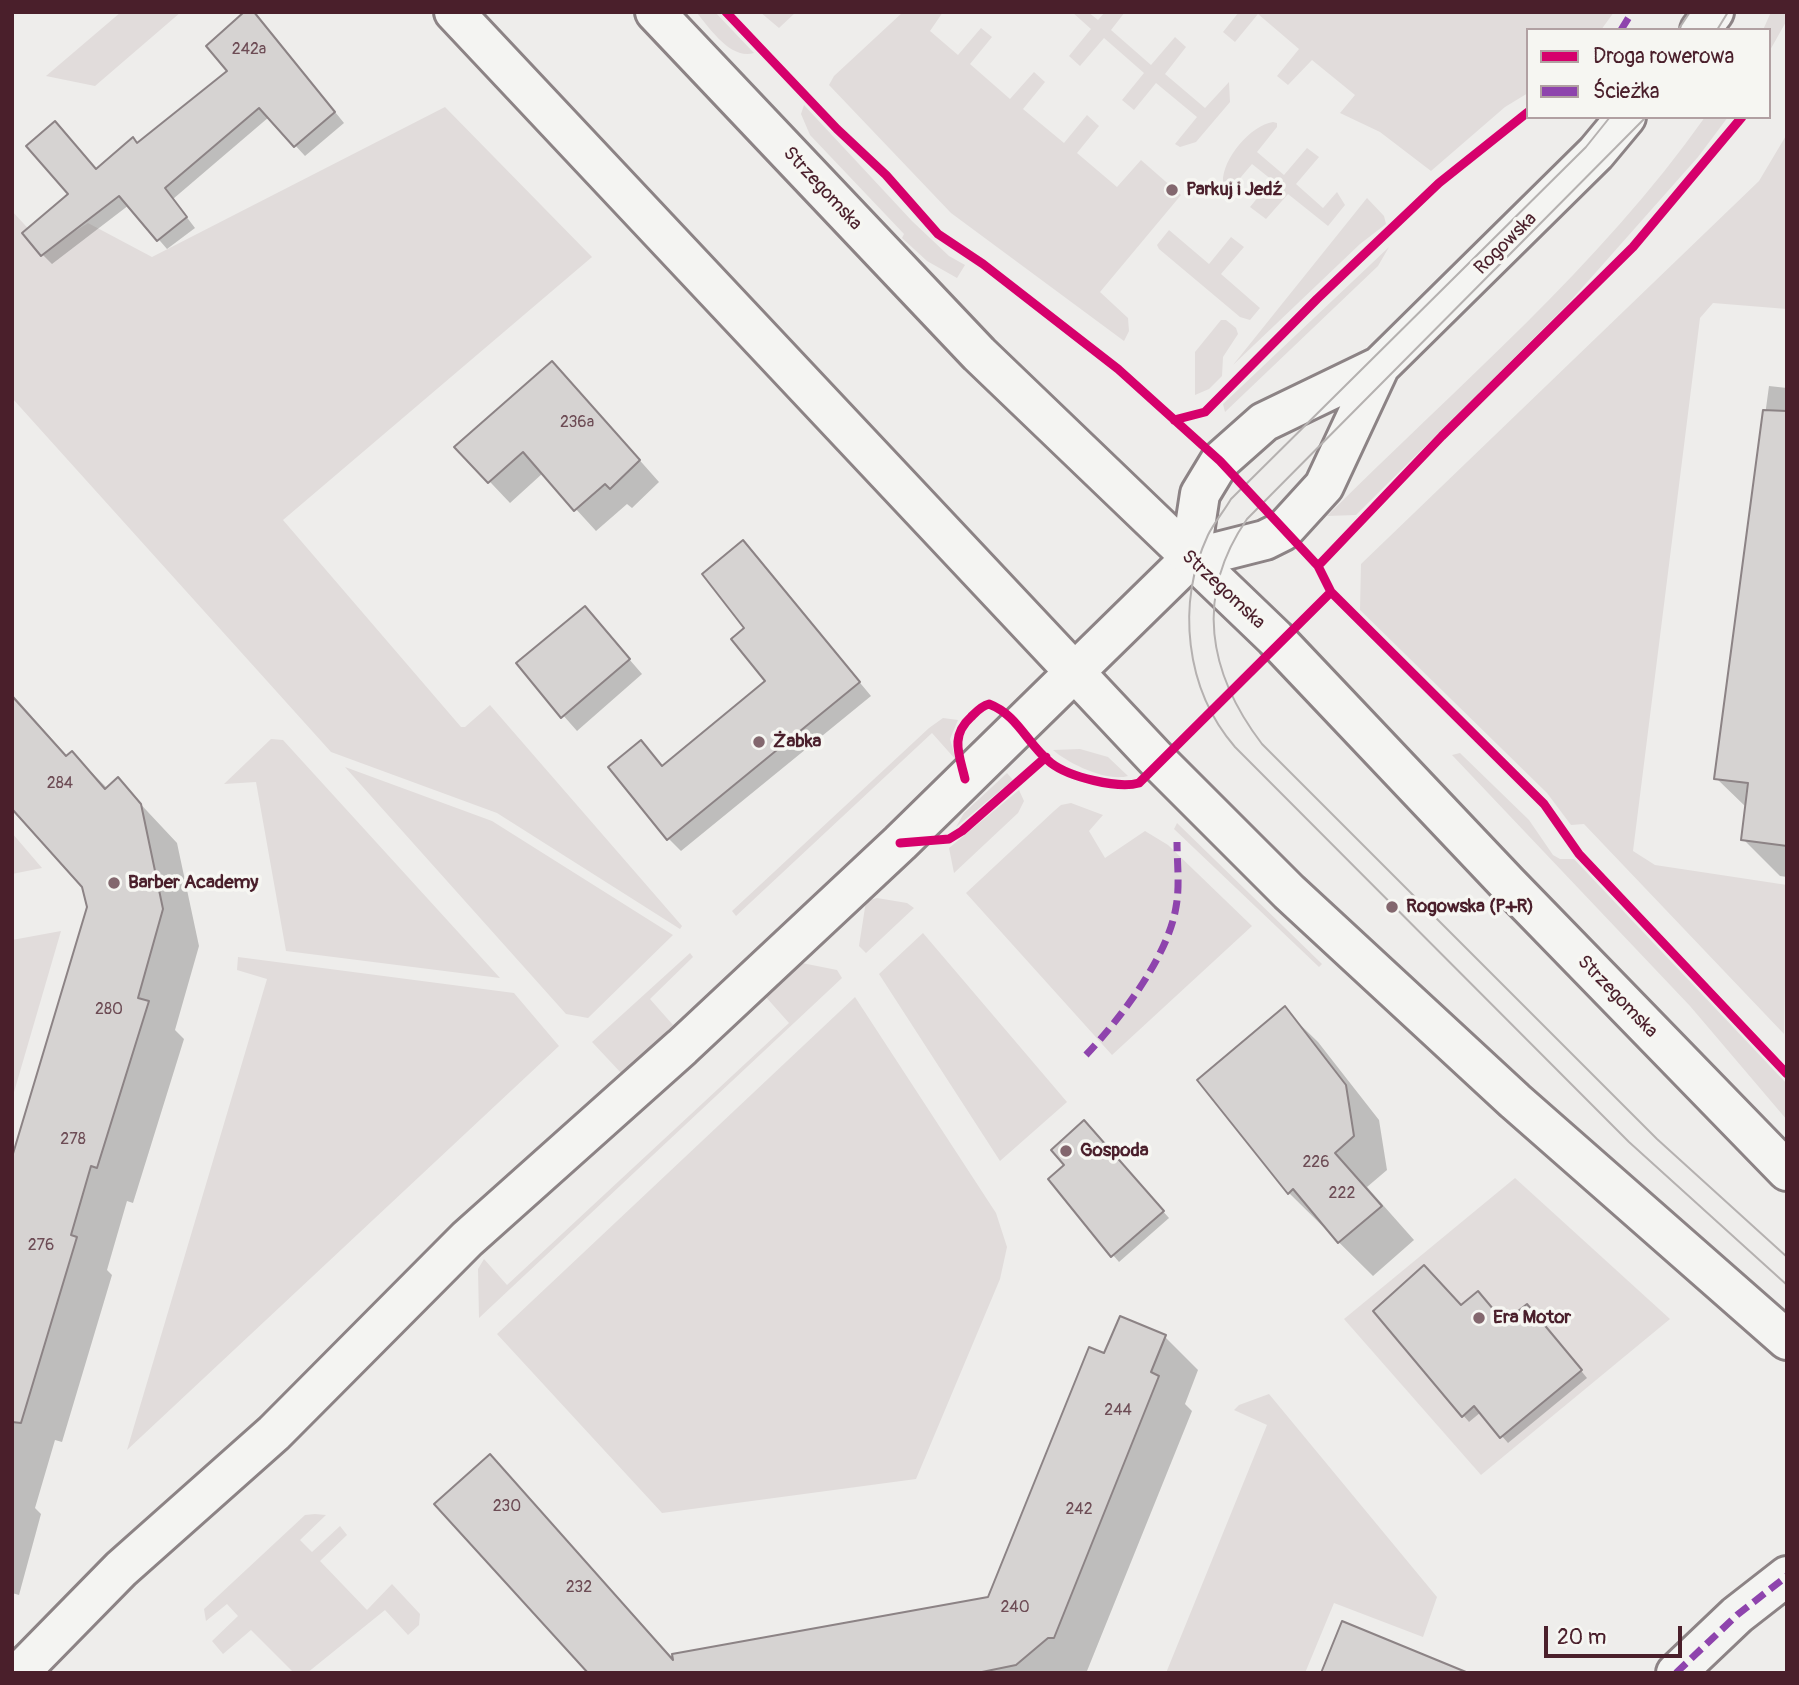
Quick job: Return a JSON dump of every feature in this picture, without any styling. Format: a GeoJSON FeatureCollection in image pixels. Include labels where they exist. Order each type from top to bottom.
{"type":"FeatureCollection","features":[{"type":"Feature","properties":{"kind":"main road"},"geometry":{"type":"LineString","coordinates":[[454,12],[1076,673],[1289,892],[1515,1101],[1787,1340]]}},
{"type":"Feature","properties":{"kind":"main road","name":"Strzegomska"},"geometry":{"type":"LineString","coordinates":[[655,12],[979,354],[1275,638],[1508,884],[1787,1171]]}},
{"type":"Feature","properties":{"kind":"main road"},"geometry":{"type":"LineString","coordinates":[[1702,28],[1714,12]]}},
{"type":"Feature","properties":{"kind":"main road","name":"Rogowska"},"geometry":{"type":"LineString","coordinates":[[1380,366],[1324,486],[1283,531],[1265,541],[1190,559],[1200,494],[1220,461],[1264,422],[1380,366],[1596,153],[1624,119]]}},
{"type":"Feature","properties":{"kind":"main road"},"geometry":{"type":"LineString","coordinates":[[19,1673],[121,1569],[274,1433],[467,1239],[682,1047],[900,843],[1190,559]]}},
{"type":"Feature","properties":{"kind":"main road"},"geometry":{"type":"LineString","coordinates":[[1676,1673],[1737,1615],[1787,1576]]}},
{"type":"Feature","properties":{"kind":"shaded area"},"geometry":{"type":"Polygon","coordinates":[[[121,12],[181,12],[95,86],[46,76],[121,12]]]}},
{"type":"Feature","properties":{"kind":"shaded area"},"geometry":{"type":"Polygon","coordinates":[[[696,12],[715,12],[754,53],[745,54],[729,47],[696,12]]]}},
{"type":"Feature","properties":{"kind":"shaded area"},"geometry":{"type":"Polygon","coordinates":[[[760,12],[796,12],[779,28],[760,12]]]}},
{"type":"Feature","properties":{"kind":"shaded area"},"geometry":{"type":"Polygon","coordinates":[[[903,12],[943,12],[930,31],[958,55],[981,28],[992,37],[970,64],[1010,99],[1034,72],[1045,82],[1023,109],[1064,143],[1087,115],[1099,126],[1077,153],[1117,187],[1141,160],[1181,195],[1100,292],[1128,318],[1129,331],[1124,341],[951,213],[829,85],[834,76],[903,12]]]}},
{"type":"Feature","properties":{"kind":"shaded area"},"geometry":{"type":"Polygon","coordinates":[[[1072,12],[1088,12],[1098,20],[1105,12],[1125,12],[1111,30],[1151,65],[1175,37],[1186,47],[1165,74],[1205,108],[1229,82],[1230,102],[1196,142],[1180,147],[1175,144],[1197,117],[1156,83],[1134,110],[1122,100],[1144,73],[1104,38],[1080,66],[1069,56],[1091,29],[1072,12]]]}},
{"type":"Feature","properties":{"kind":"shaded area"},"geometry":{"type":"Polygon","coordinates":[[[1239,12],[1614,12],[1602,28],[1526,28],[1526,94],[1505,107],[1431,171],[1380,132],[1340,113],[1355,95],[1312,60],[1288,85],[1277,76],[1299,49],[1258,14],[1235,42],[1223,32],[1239,12]]]}},
{"type":"Feature","properties":{"kind":"shaded area"},"geometry":{"type":"Polygon","coordinates":[[[1771,12],[1787,12],[1787,20],[1771,48],[1771,28],[1764,28],[1771,12]]]}},
{"type":"Feature","properties":{"kind":"shaded area"},"geometry":{"type":"Polygon","coordinates":[[[804,105],[912,221],[949,256],[965,265],[957,278],[927,261],[902,238],[904,234],[810,135],[801,114],[804,105]]]}},
{"type":"Feature","properties":{"kind":"shaded area"},"geometry":{"type":"Polygon","coordinates":[[[445,107],[592,257],[283,520],[461,727],[465,727],[490,705],[682,926],[680,929],[497,813],[331,752],[12,398],[12,211],[47,249],[88,223],[152,257],[445,107]]]}},
{"type":"Feature","properties":{"kind":"shaded area"},"geometry":{"type":"Polygon","coordinates":[[[1704,119],[1726,119],[1698,157],[1566,306],[1356,515],[1327,516],[1525,324],[1573,275],[1664,172],[1704,119]]]}},
{"type":"Feature","properties":{"kind":"shaded area"},"geometry":{"type":"Polygon","coordinates":[[[1277,123],[1277,127],[1257,152],[1284,175],[1307,148],[1319,157],[1296,184],[1323,208],[1337,192],[1345,205],[1328,226],[1288,194],[1266,219],[1250,207],[1272,180],[1252,164],[1230,190],[1223,182],[1227,163],[1239,144],[1256,129],[1277,123]]]}},
{"type":"Feature","properties":{"kind":"shaded area"},"geometry":{"type":"Polygon","coordinates":[[[1787,134],[1787,309],[1713,303],[1700,318],[1633,851],[1655,865],[1787,885],[1784,1034],[1584,824],[1571,825],[1547,793],[1360,610],[1361,564],[1759,181],[1787,134]]]}},
{"type":"Feature","properties":{"kind":"shaded area"},"geometry":{"type":"Polygon","coordinates":[[[1367,198],[1384,216],[1386,224],[1360,244],[1233,365],[1367,198]]]}},
{"type":"Feature","properties":{"kind":"shaded area"},"geometry":{"type":"Polygon","coordinates":[[[1169,230],[1209,264],[1231,237],[1244,247],[1221,274],[1260,308],[1250,320],[1240,317],[1159,249],[1157,245],[1169,230]]]}},
{"type":"Feature","properties":{"kind":"shaded area"},"geometry":{"type":"Polygon","coordinates":[[[1389,247],[1378,266],[1225,412],[1223,404],[1389,247]]]}},
{"type":"Feature","properties":{"kind":"shaded area"},"geometry":{"type":"Polygon","coordinates":[[[1221,320],[1226,320],[1236,328],[1238,334],[1223,357],[1222,376],[1209,389],[1195,395],[1195,352],[1221,320]]]}},
{"type":"Feature","properties":{"kind":"shaded area"},"geometry":{"type":"Polygon","coordinates":[[[943,718],[958,720],[950,739],[956,760],[932,733],[736,916],[732,911],[943,718]]]}},
{"type":"Feature","properties":{"kind":"shaded area"},"geometry":{"type":"Polygon","coordinates":[[[271,739],[283,740],[500,978],[286,951],[256,782],[224,784],[271,739]]]}},
{"type":"Feature","properties":{"kind":"shaded area"},"geometry":{"type":"Polygon","coordinates":[[[1080,749],[1108,757],[1128,776],[1099,774],[1069,761],[1053,750],[1080,749]]]}},
{"type":"Feature","properties":{"kind":"shaded area"},"geometry":{"type":"Polygon","coordinates":[[[1460,753],[1529,820],[1553,855],[1560,859],[1574,859],[1787,1084],[1787,1120],[1690,1006],[1452,755],[1460,753]]]}},
{"type":"Feature","properties":{"kind":"shaded area"},"geometry":{"type":"Polygon","coordinates":[[[345,767],[492,821],[673,935],[588,1018],[566,1014],[345,767]]]}},
{"type":"Feature","properties":{"kind":"shaded area"},"geometry":{"type":"Polygon","coordinates":[[[1007,773],[1013,780],[956,827],[964,813],[1007,773]]]}},
{"type":"Feature","properties":{"kind":"shaded area"},"geometry":{"type":"Polygon","coordinates":[[[1019,790],[1024,801],[1018,813],[954,873],[949,848],[1019,790]]]}},
{"type":"Feature","properties":{"kind":"shaded area"},"geometry":{"type":"Polygon","coordinates":[[[1071,803],[1103,815],[1089,831],[1105,858],[1145,831],[1168,845],[1252,926],[1112,1055],[966,893],[1061,805],[1071,803]]]}},
{"type":"Feature","properties":{"kind":"shaded area"},"geometry":{"type":"Polygon","coordinates":[[[1177,823],[1322,964],[1319,967],[1174,829],[1177,823]]]}},
{"type":"Feature","properties":{"kind":"shaded area"},"geometry":{"type":"Polygon","coordinates":[[[12,833],[42,868],[12,874],[12,833]]]}},
{"type":"Feature","properties":{"kind":"shaded area"},"geometry":{"type":"Polygon","coordinates":[[[877,898],[907,903],[914,908],[866,953],[859,946],[866,901],[877,898]]]}},
{"type":"Feature","properties":{"kind":"shaded area"},"geometry":{"type":"Polygon","coordinates":[[[61,931],[12,1099],[12,940],[61,931]]]}},
{"type":"Feature","properties":{"kind":"shaded area"},"geometry":{"type":"Polygon","coordinates":[[[923,933],[1067,1102],[1000,1161],[879,974],[923,933]]]}},
{"type":"Feature","properties":{"kind":"shaded area"},"geometry":{"type":"Polygon","coordinates":[[[690,953],[693,957],[650,999],[673,1025],[622,1074],[592,1042],[690,953]]]}},
{"type":"Feature","properties":{"kind":"shaded area"},"geometry":{"type":"Polygon","coordinates":[[[238,957],[514,993],[559,1046],[127,1450],[267,979],[237,970],[238,957]]]}},
{"type":"Feature","properties":{"kind":"shaded area"},"geometry":{"type":"Polygon","coordinates":[[[802,963],[837,970],[842,978],[479,1318],[478,1269],[484,1259],[507,1285],[789,1023],[765,996],[802,963]]]}},
{"type":"Feature","properties":{"kind":"shaded area"},"geometry":{"type":"Polygon","coordinates":[[[855,997],[996,1213],[1007,1247],[1000,1279],[916,1479],[662,1513],[497,1334],[855,997]]]}},
{"type":"Feature","properties":{"kind":"shaded area"},"geometry":{"type":"Polygon","coordinates":[[[1515,1178],[1670,1319],[1481,1475],[1344,1319],[1515,1178]]]}},
{"type":"Feature","properties":{"kind":"shaded area"},"geometry":{"type":"Polygon","coordinates":[[[1269,1394],[1437,1597],[1423,1637],[1334,1603],[1305,1673],[1166,1673],[1267,1425],[1234,1410],[1239,1405],[1269,1394]]]}},
{"type":"Feature","properties":{"kind":"shaded area"},"geometry":{"type":"Polygon","coordinates":[[[305,1515],[326,1515],[300,1540],[312,1552],[340,1526],[347,1535],[320,1561],[367,1610],[392,1584],[420,1614],[419,1625],[408,1635],[385,1610],[307,1673],[294,1673],[251,1630],[223,1654],[212,1641],[238,1616],[227,1604],[206,1621],[204,1609],[305,1515]]]}},
{"type":"Feature","properties":{"kind":"building"},"geometry":{"type":"Polygon","coordinates":[[[244,12],[254,12],[335,112],[294,147],[259,108],[165,188],[187,217],[157,241],[119,196],[41,256],[22,233],[68,194],[26,146],[55,121],[96,169],[133,137],[137,143],[227,71],[206,46],[244,12]]]}},
{"type":"Feature","properties":{"kind":"building"},"geometry":{"type":"Polygon","coordinates":[[[552,361],[640,460],[610,489],[605,484],[574,511],[523,452],[488,483],[454,447],[552,361]]]}},
{"type":"Feature","properties":{"kind":"building"},"geometry":{"type":"Polygon","coordinates":[[[1763,410],[1787,411],[1787,846],[1741,840],[1748,783],[1714,779],[1763,410]]]}},
{"type":"Feature","properties":{"kind":"building"},"geometry":{"type":"Polygon","coordinates":[[[743,540],[860,682],[667,840],[608,767],[641,740],[662,766],[765,681],[731,639],[744,628],[702,574],[743,540]]]}},
{"type":"Feature","properties":{"kind":"building"},"geometry":{"type":"Polygon","coordinates":[[[585,606],[630,659],[561,718],[516,663],[585,606]]]}},
{"type":"Feature","properties":{"kind":"building"},"geometry":{"type":"Polygon","coordinates":[[[12,696],[66,756],[72,751],[105,789],[118,777],[141,804],[163,909],[138,998],[149,1001],[97,1168],[91,1166],[71,1235],[77,1237],[21,1423],[12,1422],[12,1157],[87,907],[82,887],[12,809],[12,696]]]}},
{"type":"Feature","properties":{"kind":"building"},"geometry":{"type":"Polygon","coordinates":[[[1285,1006],[1346,1085],[1354,1136],[1335,1153],[1382,1206],[1338,1243],[1293,1189],[1288,1194],[1197,1080],[1285,1006]]]}},
{"type":"Feature","properties":{"kind":"building"},"geometry":{"type":"Polygon","coordinates":[[[1084,1120],[1164,1211],[1111,1257],[1048,1179],[1064,1165],[1051,1150],[1084,1120]]]}},
{"type":"Feature","properties":{"kind":"building"},"geometry":{"type":"Polygon","coordinates":[[[1424,1265],[1461,1305],[1478,1291],[1504,1322],[1527,1304],[1582,1370],[1500,1438],[1474,1406],[1462,1417],[1373,1311],[1424,1265]]]}},
{"type":"Feature","properties":{"kind":"building"},"geometry":{"type":"Polygon","coordinates":[[[1120,1316],[1166,1335],[1151,1372],[1159,1376],[1054,1638],[1048,1638],[1016,1665],[977,1673],[588,1673],[434,1504],[490,1454],[673,1660],[672,1654],[988,1597],[1089,1347],[1104,1353],[1120,1316]]]}},
{"type":"Feature","properties":{"kind":"building"},"geometry":{"type":"Polygon","coordinates":[[[1342,1621],[1466,1672],[1466,1673],[1321,1673],[1342,1621]]]}},
{"type":"Feature","properties":{"kind":"tram line"},"geometry":{"type":"LineString","coordinates":[[1679,28],[1690,12]]}},
{"type":"Feature","properties":{"kind":"tram line"},"geometry":{"type":"LineString","coordinates":[[1718,28],[1728,12]]}},
{"type":"Feature","properties":{"kind":"tram line"},"geometry":{"type":"LineString","coordinates":[[1608,119],[1586,147],[1231,499],[1208,535],[1198,562],[1189,617],[1191,645],[1196,673],[1205,699],[1218,724],[1235,747],[1629,1142],[1787,1285]]}},
{"type":"Feature","properties":{"kind":"tram line"},"geometry":{"type":"LineString","coordinates":[[1644,119],[1247,519],[1230,548],[1219,577],[1214,605],[1214,634],[1229,690],[1262,744],[1657,1139],[1787,1257]]}},
{"type":"Feature","properties":{"kind":"marked path"},"geometry":{"type":"LineString","coordinates":[[1622,28],[1632,12]]}},
{"type":"Feature","properties":{"kind":"marked path"},"geometry":{"type":"LineString","coordinates":[[1086,1055],[1127,1006],[1163,946],[1176,907],[1177,842]]}},
{"type":"Feature","properties":{"kind":"marked path"},"geometry":{"type":"LineString","coordinates":[[1676,1673],[1737,1615],[1787,1576]]}},
{"type":"Feature","properties":{"kind":"cycle path"},"geometry":{"type":"LineString","coordinates":[[726,12],[837,129],[886,175],[938,234],[983,264],[1118,369],[1220,461],[1318,566],[1331,592],[1544,804],[1579,854],[1787,1074]]}},
{"type":"Feature","properties":{"kind":"cycle path"},"geometry":{"type":"LineString","coordinates":[[1174,420],[1205,412],[1317,299],[1439,183],[1526,114]]}},
{"type":"Feature","properties":{"kind":"cycle path"},"geometry":{"type":"LineString","coordinates":[[1318,566],[1442,436],[1633,247],[1740,119]]}},
{"type":"Feature","properties":{"kind":"cycle path"},"geometry":{"type":"LineString","coordinates":[[965,779],[958,746],[960,731],[977,711],[989,704],[1008,715],[1043,755],[1059,768],[1107,783],[1139,783],[1331,592]]}},
{"type":"Feature","properties":{"kind":"cycle path"},"geometry":{"type":"LineString","coordinates":[[900,843],[949,839],[962,831],[1046,757]]}},
{"type":"Feature","properties":{"kind":"place","name":"Parkuj i Jedź"},"geometry":{"type":"Point","coordinates":[1172,190]}},
{"type":"Feature","properties":{"kind":"place","name":"Żabka"},"geometry":{"type":"Point","coordinates":[759,742]}},
{"type":"Feature","properties":{"kind":"place","name":"Barber Academy"},"geometry":{"type":"Point","coordinates":[114,883]}},
{"type":"Feature","properties":{"kind":"place","name":"Rogowska (P+R)"},"geometry":{"type":"Point","coordinates":[1392,907]}},
{"type":"Feature","properties":{"kind":"place","name":"Gospoda"},"geometry":{"type":"Point","coordinates":[1066,1151]}},
{"type":"Feature","properties":{"kind":"place","name":"Era Motor"},"geometry":{"type":"Point","coordinates":[1479,1318]}}]}
